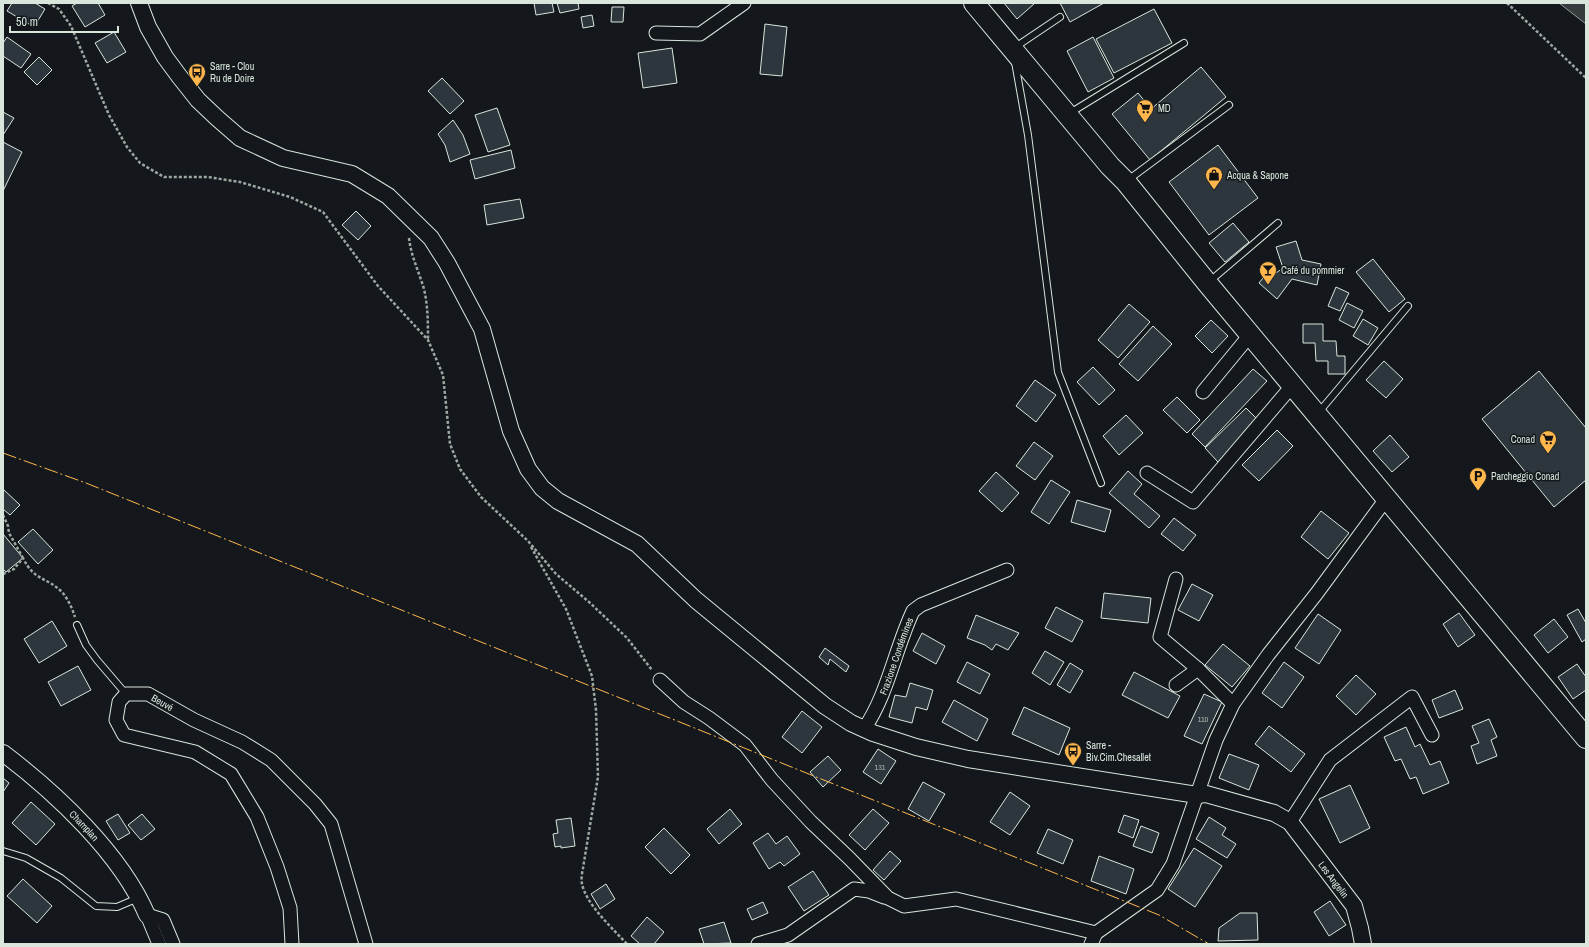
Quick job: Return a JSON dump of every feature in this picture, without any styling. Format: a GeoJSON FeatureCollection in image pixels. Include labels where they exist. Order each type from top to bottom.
{"type":"FeatureCollection","features":[{"type":"Feature","properties":{"kind":"main road"},"geometry":{"type":"LineString","coordinates":[[974,3],[1067,115],[1126,182],[1292,386],[1586,738]]}},
{"type":"Feature","properties":{"kind":"street"},"geometry":{"type":"LineString","coordinates":[[139,3],[148,27],[164,57],[198,100],[240,138],[283,158],[352,174],[388,196],[431,238],[482,329],[511,431],[528,469],[542,488],[558,501],[637,544],[696,600],[825,706],[851,723],[916,747],[968,759],[1197,795],[1206,794],[1267,811],[1290,822],[1330,760],[1412,697],[1432,735]]}},
{"type":"Feature","properties":{"kind":"street"},"geometry":{"type":"LineString","coordinates":[[656,33],[700,34],[744,3]]}},
{"type":"Feature","properties":{"kind":"street"},"geometry":{"type":"LineString","coordinates":[[1203,392],[1250,335]]}},
{"type":"Feature","properties":{"kind":"street"},"geometry":{"type":"LineString","coordinates":[[1147,473],[1193,502],[1292,386]]}},
{"type":"Feature","properties":{"kind":"street"},"geometry":{"type":"LineString","coordinates":[[758,944],[788,935],[854,889],[869,891],[904,906],[956,899],[1094,938],[1157,890],[1173,864],[1216,740],[1233,704],[1268,655],[1317,594],[1386,499]]}},
{"type":"Feature","properties":{"kind":"street","name":"Frazione Condémines"},"geometry":{"type":"LineString","coordinates":[[864,729],[872,718],[912,611],[921,605],[1007,570]]}},
{"type":"Feature","properties":{"kind":"street"},"geometry":{"type":"LineString","coordinates":[[1176,579],[1160,637],[1198,669],[1233,704]]}},
{"type":"Feature","properties":{"kind":"street"},"geometry":{"type":"LineString","coordinates":[[1176,685],[1198,669]]}},
{"type":"Feature","properties":{"kind":"street"},"geometry":{"type":"LineString","coordinates":[[660,680],[684,702],[709,718],[745,745],[772,780],[806,817],[850,858],[888,898]]}},
{"type":"Feature","properties":{"kind":"street"},"geometry":{"type":"LineString","coordinates":[[126,694],[118,702],[116,720],[124,735],[195,752],[231,774],[256,817],[277,867],[290,908],[292,944]]}},
{"type":"Feature","properties":{"kind":"street","name":"Beuvé"},"geometry":{"type":"LineString","coordinates":[[126,694],[148,694],[194,720],[242,742],[271,760],[315,804],[331,824],[346,871],[366,944]]}},
{"type":"Feature","properties":{"kind":"street","name":"Champlan"},"geometry":{"type":"LineString","coordinates":[[3,753],[24,769],[75,815],[113,859],[139,897],[147,915]]}},
{"type":"Feature","properties":{"kind":"street","name":"Les Angelin"},"geometry":{"type":"LineString","coordinates":[[1290,822],[1354,906],[1364,943]]}},
{"type":"Feature","properties":{"kind":"street"},"geometry":{"type":"LineString","coordinates":[[147,915],[159,944]]}},
{"type":"Feature","properties":{"kind":"street"},"geometry":{"type":"LineString","coordinates":[[147,915],[163,920],[173,944]]}},
{"type":"Feature","properties":{"kind":"lane"},"geometry":{"type":"LineString","coordinates":[[1060,17],[1012,49],[1028,134],[1058,372],[1101,483]]}},
{"type":"Feature","properties":{"kind":"lane"},"geometry":{"type":"LineString","coordinates":[[1067,115],[1184,42]]}},
{"type":"Feature","properties":{"kind":"lane"},"geometry":{"type":"LineString","coordinates":[[1126,182],[1228,105]]}},
{"type":"Feature","properties":{"kind":"lane"},"geometry":{"type":"LineString","coordinates":[[1208,284],[1278,223]]}},
{"type":"Feature","properties":{"kind":"lane"},"geometry":{"type":"LineString","coordinates":[[1317,415],[1408,306]]}},
{"type":"Feature","properties":{"kind":"lane"},"geometry":{"type":"LineString","coordinates":[[77,625],[86,645],[126,694]]}},
{"type":"Feature","properties":{"kind":"lane"},"geometry":{"type":"LineString","coordinates":[[3,851],[26,858],[61,878],[96,906],[117,907],[139,897]]}},
{"type":"Feature","properties":{"kind":"path"},"geometry":{"type":"LineString","coordinates":[[48,3],[59,9],[71,26],[109,115],[127,147],[140,163],[164,177],[208,177],[240,182],[290,197],[323,212],[378,286],[428,340],[443,375],[450,444],[460,469],[481,497],[528,541],[556,574],[589,602],[627,638],[660,680]]}},
{"type":"Feature","properties":{"kind":"path"},"geometry":{"type":"LineString","coordinates":[[1507,3],[1586,78]]}},
{"type":"Feature","properties":{"kind":"path"},"geometry":{"type":"LineString","coordinates":[[409,215],[411,251],[424,289],[427,311],[428,340]]}},
{"type":"Feature","properties":{"kind":"path"},"geometry":{"type":"LineString","coordinates":[[3,515],[8,526],[8,533],[28,568],[36,576],[62,592],[71,606],[77,625]]}},
{"type":"Feature","properties":{"kind":"path"},"geometry":{"type":"LineString","coordinates":[[528,541],[566,609],[592,676],[596,710],[598,777],[583,868],[582,884],[594,908],[627,944]]}},
{"type":"Feature","properties":{"kind":"path"},"geometry":{"type":"LineString","coordinates":[[3,574],[14,569],[23,558]]}},
{"type":"Feature","properties":{"kind":"shaded area"},"geometry":{"type":"Polygon","coordinates":[[[1559,3],[1586,3],[1586,24],[1559,3]]]}},
{"type":"Feature","properties":{"kind":"building"},"geometry":{"type":"Polygon","coordinates":[[[12,3],[35,3],[45,9],[34,27],[7,11],[12,3]]]}},
{"type":"Feature","properties":{"kind":"building"},"geometry":{"type":"Polygon","coordinates":[[[77,3],[98,3],[105,15],[85,27],[72,6],[77,3]]]}},
{"type":"Feature","properties":{"kind":"building"},"geometry":{"type":"Polygon","coordinates":[[[534,3],[552,3],[554,12],[536,15],[534,3]]]}},
{"type":"Feature","properties":{"kind":"building"},"geometry":{"type":"Polygon","coordinates":[[[557,3],[578,3],[579,9],[560,13],[557,3]]]}},
{"type":"Feature","properties":{"kind":"building"},"geometry":{"type":"Polygon","coordinates":[[[1004,3],[1035,3],[1017,19],[1004,3]]]}},
{"type":"Feature","properties":{"kind":"building"},"geometry":{"type":"Polygon","coordinates":[[[1060,3],[1104,3],[1070,22],[1060,3]]]}},
{"type":"Feature","properties":{"kind":"building"},"geometry":{"type":"Polygon","coordinates":[[[612,7],[624,7],[623,22],[611,22],[612,7]]]}},
{"type":"Feature","properties":{"kind":"building"},"geometry":{"type":"Polygon","coordinates":[[[1154,9],[1172,43],[1114,73],[1096,39],[1154,9]]]}},
{"type":"Feature","properties":{"kind":"building"},"geometry":{"type":"Polygon","coordinates":[[[592,15],[594,26],[583,28],[581,17],[592,15]]]}},
{"type":"Feature","properties":{"kind":"building"},"geometry":{"type":"Polygon","coordinates":[[[765,24],[787,27],[782,76],[760,74],[765,24]]]}},
{"type":"Feature","properties":{"kind":"building"},"geometry":{"type":"Polygon","coordinates":[[[114,32],[126,52],[107,63],[95,43],[114,32]]]}},
{"type":"Feature","properties":{"kind":"building"},"geometry":{"type":"Polygon","coordinates":[[[7,37],[31,54],[21,68],[3,56],[3,43],[7,37]]]}},
{"type":"Feature","properties":{"kind":"building"},"geometry":{"type":"Polygon","coordinates":[[[1093,37],[1114,78],[1088,92],[1067,51],[1093,37]]]}},
{"type":"Feature","properties":{"kind":"building"},"geometry":{"type":"Polygon","coordinates":[[[672,48],[677,83],[643,88],[638,53],[672,48]]]}},
{"type":"Feature","properties":{"kind":"building"},"geometry":{"type":"Polygon","coordinates":[[[39,57],[52,70],[37,85],[24,72],[39,57]]]}},
{"type":"Feature","properties":{"kind":"building"},"geometry":{"type":"Polygon","coordinates":[[[1201,67],[1226,97],[1150,160],[1112,114],[1138,93],[1151,109],[1201,67]]]}},
{"type":"Feature","properties":{"kind":"building"},"geometry":{"type":"Polygon","coordinates":[[[442,78],[464,101],[450,114],[428,91],[442,78]]]}},
{"type":"Feature","properties":{"kind":"building"},"geometry":{"type":"Polygon","coordinates":[[[497,108],[510,145],[488,152],[475,115],[497,108]]]}},
{"type":"Feature","properties":{"kind":"building"},"geometry":{"type":"Polygon","coordinates":[[[3,112],[14,118],[3,135],[3,112]]]}},
{"type":"Feature","properties":{"kind":"building"},"geometry":{"type":"Polygon","coordinates":[[[453,120],[463,135],[470,154],[450,162],[445,145],[438,134],[453,120]]]}},
{"type":"Feature","properties":{"kind":"building"},"geometry":{"type":"Polygon","coordinates":[[[3,142],[22,152],[3,191],[3,142]]]}},
{"type":"Feature","properties":{"kind":"building","name":"Acqua & Sapone"},"geometry":{"type":"Polygon","coordinates":[[[1218,145],[1258,198],[1209,235],[1169,182],[1218,145]]]}},
{"type":"Feature","properties":{"kind":"building"},"geometry":{"type":"Polygon","coordinates":[[[511,150],[515,168],[475,179],[470,160],[511,150]]]}},
{"type":"Feature","properties":{"kind":"building"},"geometry":{"type":"Polygon","coordinates":[[[520,199],[524,218],[487,225],[484,205],[520,199]]]}},
{"type":"Feature","properties":{"kind":"building"},"geometry":{"type":"Polygon","coordinates":[[[356,211],[371,226],[358,240],[342,225],[356,211]]]}},
{"type":"Feature","properties":{"kind":"building"},"geometry":{"type":"Polygon","coordinates":[[[1233,223],[1249,242],[1225,262],[1209,243],[1233,223]]]}},
{"type":"Feature","properties":{"kind":"building"},"geometry":{"type":"Polygon","coordinates":[[[1296,241],[1302,260],[1321,264],[1317,285],[1292,279],[1277,299],[1259,283],[1271,268],[1276,273],[1283,268],[1276,247],[1296,241]]]}},
{"type":"Feature","properties":{"kind":"building"},"geometry":{"type":"Polygon","coordinates":[[[1373,259],[1405,299],[1389,312],[1356,272],[1373,259]]]}},
{"type":"Feature","properties":{"kind":"building"},"geometry":{"type":"Polygon","coordinates":[[[1336,287],[1349,293],[1340,311],[1328,306],[1336,287]]]}},
{"type":"Feature","properties":{"kind":"building"},"geometry":{"type":"Polygon","coordinates":[[[1347,303],[1363,311],[1354,328],[1339,320],[1347,303]]]}},
{"type":"Feature","properties":{"kind":"building"},"geometry":{"type":"Polygon","coordinates":[[[1129,304],[1150,322],[1118,358],[1098,340],[1129,304]]]}},
{"type":"Feature","properties":{"kind":"building"},"geometry":{"type":"Polygon","coordinates":[[[1363,319],[1378,328],[1368,345],[1353,336],[1363,319]]]}},
{"type":"Feature","properties":{"kind":"building"},"geometry":{"type":"Polygon","coordinates":[[[1211,320],[1228,336],[1212,353],[1195,336],[1211,320]]]}},
{"type":"Feature","properties":{"kind":"building"},"geometry":{"type":"Polygon","coordinates":[[[1303,324],[1323,324],[1323,341],[1336,341],[1337,356],[1345,356],[1345,374],[1328,374],[1328,361],[1316,361],[1315,343],[1303,343],[1303,324]]]}},
{"type":"Feature","properties":{"kind":"building"},"geometry":{"type":"Polygon","coordinates":[[[1153,326],[1172,344],[1138,381],[1119,364],[1153,326]]]}},
{"type":"Feature","properties":{"kind":"building"},"geometry":{"type":"Polygon","coordinates":[[[1384,361],[1403,379],[1386,398],[1366,380],[1384,361]]]}},
{"type":"Feature","properties":{"kind":"building"},"geometry":{"type":"Polygon","coordinates":[[[1093,367],[1115,390],[1099,405],[1077,382],[1093,367]]]}},
{"type":"Feature","properties":{"kind":"building"},"geometry":{"type":"Polygon","coordinates":[[[1253,369],[1267,381],[1205,447],[1192,434],[1253,369]]]}},
{"type":"Feature","properties":{"kind":"building","name":"Conad"},"geometry":{"type":"Polygon","coordinates":[[[1539,371],[1586,428],[1586,480],[1554,507],[1482,419],[1539,371]]]}},
{"type":"Feature","properties":{"kind":"building"},"geometry":{"type":"Polygon","coordinates":[[[1035,380],[1056,395],[1036,422],[1016,406],[1035,380]]]}},
{"type":"Feature","properties":{"kind":"building"},"geometry":{"type":"Polygon","coordinates":[[[1177,397],[1200,420],[1187,433],[1163,410],[1177,397]]]}},
{"type":"Feature","properties":{"kind":"building"},"geometry":{"type":"Polygon","coordinates":[[[1246,408],[1259,421],[1218,462],[1205,448],[1246,408]]]}},
{"type":"Feature","properties":{"kind":"building"},"geometry":{"type":"Polygon","coordinates":[[[1126,415],[1143,433],[1119,455],[1103,436],[1126,415]]]}},
{"type":"Feature","properties":{"kind":"building"},"geometry":{"type":"Polygon","coordinates":[[[1277,430],[1293,446],[1259,481],[1242,465],[1277,430]]]}},
{"type":"Feature","properties":{"kind":"building"},"geometry":{"type":"Polygon","coordinates":[[[1390,435],[1409,457],[1392,472],[1373,451],[1390,435]]]}},
{"type":"Feature","properties":{"kind":"building"},"geometry":{"type":"Polygon","coordinates":[[[1034,442],[1053,456],[1035,480],[1016,466],[1034,442]]]}},
{"type":"Feature","properties":{"kind":"building"},"geometry":{"type":"Polygon","coordinates":[[[1128,471],[1142,484],[1134,494],[1160,516],[1149,528],[1109,493],[1128,471]]]}},
{"type":"Feature","properties":{"kind":"building"},"geometry":{"type":"Polygon","coordinates":[[[996,472],[1019,493],[1002,512],[979,491],[996,472]]]}},
{"type":"Feature","properties":{"kind":"building"},"geometry":{"type":"Polygon","coordinates":[[[1051,480],[1070,492],[1049,524],[1031,512],[1051,480]]]}},
{"type":"Feature","properties":{"kind":"building"},"geometry":{"type":"Polygon","coordinates":[[[3,489],[20,505],[10,515],[3,509],[3,489]]]}},
{"type":"Feature","properties":{"kind":"building"},"geometry":{"type":"Polygon","coordinates":[[[1077,500],[1111,510],[1105,532],[1071,522],[1077,500]]]}},
{"type":"Feature","properties":{"kind":"building"},"geometry":{"type":"Polygon","coordinates":[[[1321,511],[1349,533],[1328,559],[1301,537],[1321,511]]]}},
{"type":"Feature","properties":{"kind":"building"},"geometry":{"type":"Polygon","coordinates":[[[1174,518],[1196,535],[1183,551],[1161,534],[1174,518]]]}},
{"type":"Feature","properties":{"kind":"building"},"geometry":{"type":"Polygon","coordinates":[[[33,529],[53,550],[38,564],[18,542],[33,529]]]}},
{"type":"Feature","properties":{"kind":"building"},"geometry":{"type":"Polygon","coordinates":[[[3,534],[23,558],[6,572],[3,569],[3,534]]]}},
{"type":"Feature","properties":{"kind":"building"},"geometry":{"type":"Polygon","coordinates":[[[1192,584],[1213,595],[1199,621],[1178,610],[1192,584]]]}},
{"type":"Feature","properties":{"kind":"building"},"geometry":{"type":"Polygon","coordinates":[[[1104,593],[1151,598],[1148,623],[1101,618],[1104,593]]]}},
{"type":"Feature","properties":{"kind":"building"},"geometry":{"type":"Polygon","coordinates":[[[1056,607],[1083,621],[1072,642],[1045,628],[1056,607]]]}},
{"type":"Feature","properties":{"kind":"building"},"geometry":{"type":"Polygon","coordinates":[[[1578,609],[1586,623],[1586,639],[1582,642],[1567,615],[1578,609]]]}},
{"type":"Feature","properties":{"kind":"building"},"geometry":{"type":"Polygon","coordinates":[[[1459,613],[1475,635],[1458,647],[1443,624],[1459,613]]]}},
{"type":"Feature","properties":{"kind":"building"},"geometry":{"type":"Polygon","coordinates":[[[1318,614],[1341,630],[1319,664],[1295,648],[1318,614]]]}},
{"type":"Feature","properties":{"kind":"building"},"geometry":{"type":"Polygon","coordinates":[[[976,615],[1019,633],[1008,650],[996,644],[992,650],[985,645],[967,638],[976,615]]]}},
{"type":"Feature","properties":{"kind":"building"},"geometry":{"type":"Polygon","coordinates":[[[1554,619],[1568,637],[1548,653],[1534,635],[1554,619]]]}},
{"type":"Feature","properties":{"kind":"building"},"geometry":{"type":"Polygon","coordinates":[[[52,621],[67,646],[39,663],[24,639],[52,621]]]}},
{"type":"Feature","properties":{"kind":"building"},"geometry":{"type":"Polygon","coordinates":[[[922,633],[945,646],[936,664],[913,651],[922,633]]]}},
{"type":"Feature","properties":{"kind":"building"},"geometry":{"type":"Polygon","coordinates":[[[1223,644],[1250,666],[1232,687],[1205,665],[1223,644]]]}},
{"type":"Feature","properties":{"kind":"building"},"geometry":{"type":"Polygon","coordinates":[[[825,648],[849,666],[846,672],[830,659],[828,665],[819,657],[825,648]]]}},
{"type":"Feature","properties":{"kind":"building"},"geometry":{"type":"Polygon","coordinates":[[[1045,651],[1064,662],[1050,685],[1032,673],[1045,651]]]}},
{"type":"Feature","properties":{"kind":"building"},"geometry":{"type":"Polygon","coordinates":[[[967,662],[990,674],[980,694],[957,682],[967,662]]]}},
{"type":"Feature","properties":{"kind":"building"},"geometry":{"type":"Polygon","coordinates":[[[1284,662],[1304,677],[1282,708],[1262,693],[1284,662]]]}},
{"type":"Feature","properties":{"kind":"building"},"geometry":{"type":"Polygon","coordinates":[[[1070,663],[1083,671],[1070,693],[1057,685],[1070,663]]]}},
{"type":"Feature","properties":{"kind":"building"},"geometry":{"type":"Polygon","coordinates":[[[1577,664],[1586,677],[1586,690],[1573,699],[1558,677],[1577,664]]]}},
{"type":"Feature","properties":{"kind":"building"},"geometry":{"type":"Polygon","coordinates":[[[78,666],[91,690],[61,706],[48,682],[78,666]]]}},
{"type":"Feature","properties":{"kind":"building"},"geometry":{"type":"Polygon","coordinates":[[[1134,672],[1180,696],[1168,718],[1122,695],[1134,672]]]}},
{"type":"Feature","properties":{"kind":"building"},"geometry":{"type":"Polygon","coordinates":[[[1356,675],[1376,694],[1356,715],[1336,696],[1356,675]]]}},
{"type":"Feature","properties":{"kind":"building"},"geometry":{"type":"Polygon","coordinates":[[[910,683],[933,690],[927,710],[916,707],[912,723],[889,717],[895,695],[906,697],[910,683]]]}},
{"type":"Feature","properties":{"kind":"building"},"geometry":{"type":"Polygon","coordinates":[[[1455,690],[1463,709],[1439,718],[1432,700],[1455,690]]]}},
{"type":"Feature","properties":{"kind":"building"},"geometry":{"type":"Polygon","coordinates":[[[1204,694],[1222,702],[1202,744],[1184,736],[1204,694]]]}},
{"type":"Feature","properties":{"kind":"building"},"geometry":{"type":"Polygon","coordinates":[[[954,700],[988,719],[977,741],[942,722],[954,700]]]}},
{"type":"Feature","properties":{"kind":"building"},"geometry":{"type":"Polygon","coordinates":[[[1024,707],[1070,728],[1059,755],[1012,734],[1024,707]]]}},
{"type":"Feature","properties":{"kind":"building"},"geometry":{"type":"Polygon","coordinates":[[[802,711],[822,727],[802,753],[782,737],[802,711]]]}},
{"type":"Feature","properties":{"kind":"building"},"geometry":{"type":"Polygon","coordinates":[[[1489,719],[1497,737],[1491,740],[1497,756],[1477,764],[1471,746],[1479,743],[1472,726],[1489,719]]]}},
{"type":"Feature","properties":{"kind":"building"},"geometry":{"type":"Polygon","coordinates":[[[1269,726],[1305,754],[1291,772],[1255,744],[1269,726]]]}},
{"type":"Feature","properties":{"kind":"building"},"geometry":{"type":"Polygon","coordinates":[[[1406,727],[1415,747],[1420,744],[1430,765],[1440,761],[1449,783],[1423,794],[1416,777],[1410,779],[1401,759],[1395,761],[1384,737],[1406,727]]]}},
{"type":"Feature","properties":{"kind":"building"},"geometry":{"type":"Polygon","coordinates":[[[878,749],[896,761],[881,784],[863,772],[878,749]]]}},
{"type":"Feature","properties":{"kind":"building"},"geometry":{"type":"Polygon","coordinates":[[[1229,754],[1259,765],[1249,790],[1219,778],[1229,754]]]}},
{"type":"Feature","properties":{"kind":"building"},"geometry":{"type":"Polygon","coordinates":[[[828,756],[841,770],[823,787],[810,772],[828,756]]]}},
{"type":"Feature","properties":{"kind":"building"},"geometry":{"type":"Polygon","coordinates":[[[3,778],[9,783],[3,792],[3,778]]]}},
{"type":"Feature","properties":{"kind":"building"},"geometry":{"type":"Polygon","coordinates":[[[923,782],[945,794],[929,821],[908,809],[923,782]]]}},
{"type":"Feature","properties":{"kind":"building"},"geometry":{"type":"Polygon","coordinates":[[[1350,785],[1370,828],[1340,843],[1319,799],[1350,785]]]}},
{"type":"Feature","properties":{"kind":"building"},"geometry":{"type":"Polygon","coordinates":[[[1010,792],[1030,806],[1010,835],[990,822],[1010,792]]]}},
{"type":"Feature","properties":{"kind":"building"},"geometry":{"type":"Polygon","coordinates":[[[31,802],[55,824],[36,845],[12,823],[31,802]]]}},
{"type":"Feature","properties":{"kind":"building"},"geometry":{"type":"Polygon","coordinates":[[[730,809],[742,824],[719,844],[707,829],[730,809]]]}},
{"type":"Feature","properties":{"kind":"building"},"geometry":{"type":"Polygon","coordinates":[[[873,809],[889,823],[865,850],[849,835],[873,809]]]}},
{"type":"Feature","properties":{"kind":"building"},"geometry":{"type":"Polygon","coordinates":[[[118,814],[130,833],[118,840],[106,821],[118,814]]]}},
{"type":"Feature","properties":{"kind":"building"},"geometry":{"type":"Polygon","coordinates":[[[142,814],[155,829],[141,840],[128,825],[142,814]]]}},
{"type":"Feature","properties":{"kind":"building"},"geometry":{"type":"Polygon","coordinates":[[[1124,815],[1139,820],[1133,838],[1118,832],[1124,815]]]}},
{"type":"Feature","properties":{"kind":"building"},"geometry":{"type":"Polygon","coordinates":[[[1209,817],[1226,828],[1222,835],[1236,844],[1227,858],[1196,839],[1209,817]]]}},
{"type":"Feature","properties":{"kind":"building"},"geometry":{"type":"Polygon","coordinates":[[[571,818],[575,846],[561,848],[561,846],[555,847],[553,834],[558,833],[556,820],[571,818]]]}},
{"type":"Feature","properties":{"kind":"building"},"geometry":{"type":"Polygon","coordinates":[[[1141,826],[1159,833],[1152,853],[1133,846],[1141,826]]]}},
{"type":"Feature","properties":{"kind":"building"},"geometry":{"type":"Polygon","coordinates":[[[664,828],[690,855],[671,874],[645,847],[664,828]]]}},
{"type":"Feature","properties":{"kind":"building"},"geometry":{"type":"Polygon","coordinates":[[[1048,829],[1073,840],[1063,864],[1037,853],[1048,829]]]}},
{"type":"Feature","properties":{"kind":"building"},"geometry":{"type":"Polygon","coordinates":[[[768,833],[776,844],[787,836],[800,854],[784,866],[780,862],[769,869],[753,843],[768,833]]]}},
{"type":"Feature","properties":{"kind":"building"},"geometry":{"type":"Polygon","coordinates":[[[1194,848],[1222,866],[1195,907],[1168,889],[1194,848]]]}},
{"type":"Feature","properties":{"kind":"building"},"geometry":{"type":"Polygon","coordinates":[[[890,851],[901,861],[884,880],[873,870],[890,851]]]}},
{"type":"Feature","properties":{"kind":"building"},"geometry":{"type":"Polygon","coordinates":[[[1099,856],[1134,869],[1126,894],[1091,881],[1099,856]]]}},
{"type":"Feature","properties":{"kind":"building"},"geometry":{"type":"Polygon","coordinates":[[[813,871],[829,895],[804,911],[788,887],[813,871]]]}},
{"type":"Feature","properties":{"kind":"building"},"geometry":{"type":"Polygon","coordinates":[[[23,879],[52,906],[37,923],[7,896],[23,879]]]}},
{"type":"Feature","properties":{"kind":"building"},"geometry":{"type":"Polygon","coordinates":[[[606,884],[615,899],[600,909],[591,894],[606,884]]]}},
{"type":"Feature","properties":{"kind":"building"},"geometry":{"type":"Polygon","coordinates":[[[1330,901],[1346,925],[1329,936],[1314,912],[1330,901]]]}},
{"type":"Feature","properties":{"kind":"building"},"geometry":{"type":"Polygon","coordinates":[[[763,902],[768,913],[752,920],[747,909],[763,902]]]}},
{"type":"Feature","properties":{"kind":"building"},"geometry":{"type":"Polygon","coordinates":[[[1240,913],[1257,913],[1258,940],[1218,941],[1219,928],[1240,913]]]}},
{"type":"Feature","properties":{"kind":"building"},"geometry":{"type":"Polygon","coordinates":[[[647,917],[664,932],[654,944],[640,944],[631,936],[647,917]]]}},
{"type":"Feature","properties":{"kind":"building"},"geometry":{"type":"Polygon","coordinates":[[[724,922],[731,943],[704,944],[699,929],[724,922]]]}},
{"type":"Feature","properties":{"kind":"power"},"geometry":{"type":"LineString","coordinates":[[3,453],[86,483],[1159,915],[1209,944]]}},
{"type":"Feature","properties":{"kind":"place","name":"Sarre - Clou Ru de Doire"},"geometry":{"type":"Point","coordinates":[197,87]}},
{"type":"Feature","properties":{"kind":"place","name":"MD"},"geometry":{"type":"Point","coordinates":[1145,123]}},
{"type":"Feature","properties":{"kind":"place","name":"Acqua & Sapone"},"geometry":{"type":"Point","coordinates":[1214,190]}},
{"type":"Feature","properties":{"kind":"place","name":"Café du pommier"},"geometry":{"type":"Point","coordinates":[1268,285]}},
{"type":"Feature","properties":{"kind":"place","name":"Conad"},"geometry":{"type":"Point","coordinates":[1548,454]}},
{"type":"Feature","properties":{"kind":"place","name":"Parcheggio Conad"},"geometry":{"type":"Point","coordinates":[1478,491]}},
{"type":"Feature","properties":{"kind":"place","name":"Sarre - Biv.Cim.Chesallet"},"geometry":{"type":"Point","coordinates":[1073,766]}}]}
